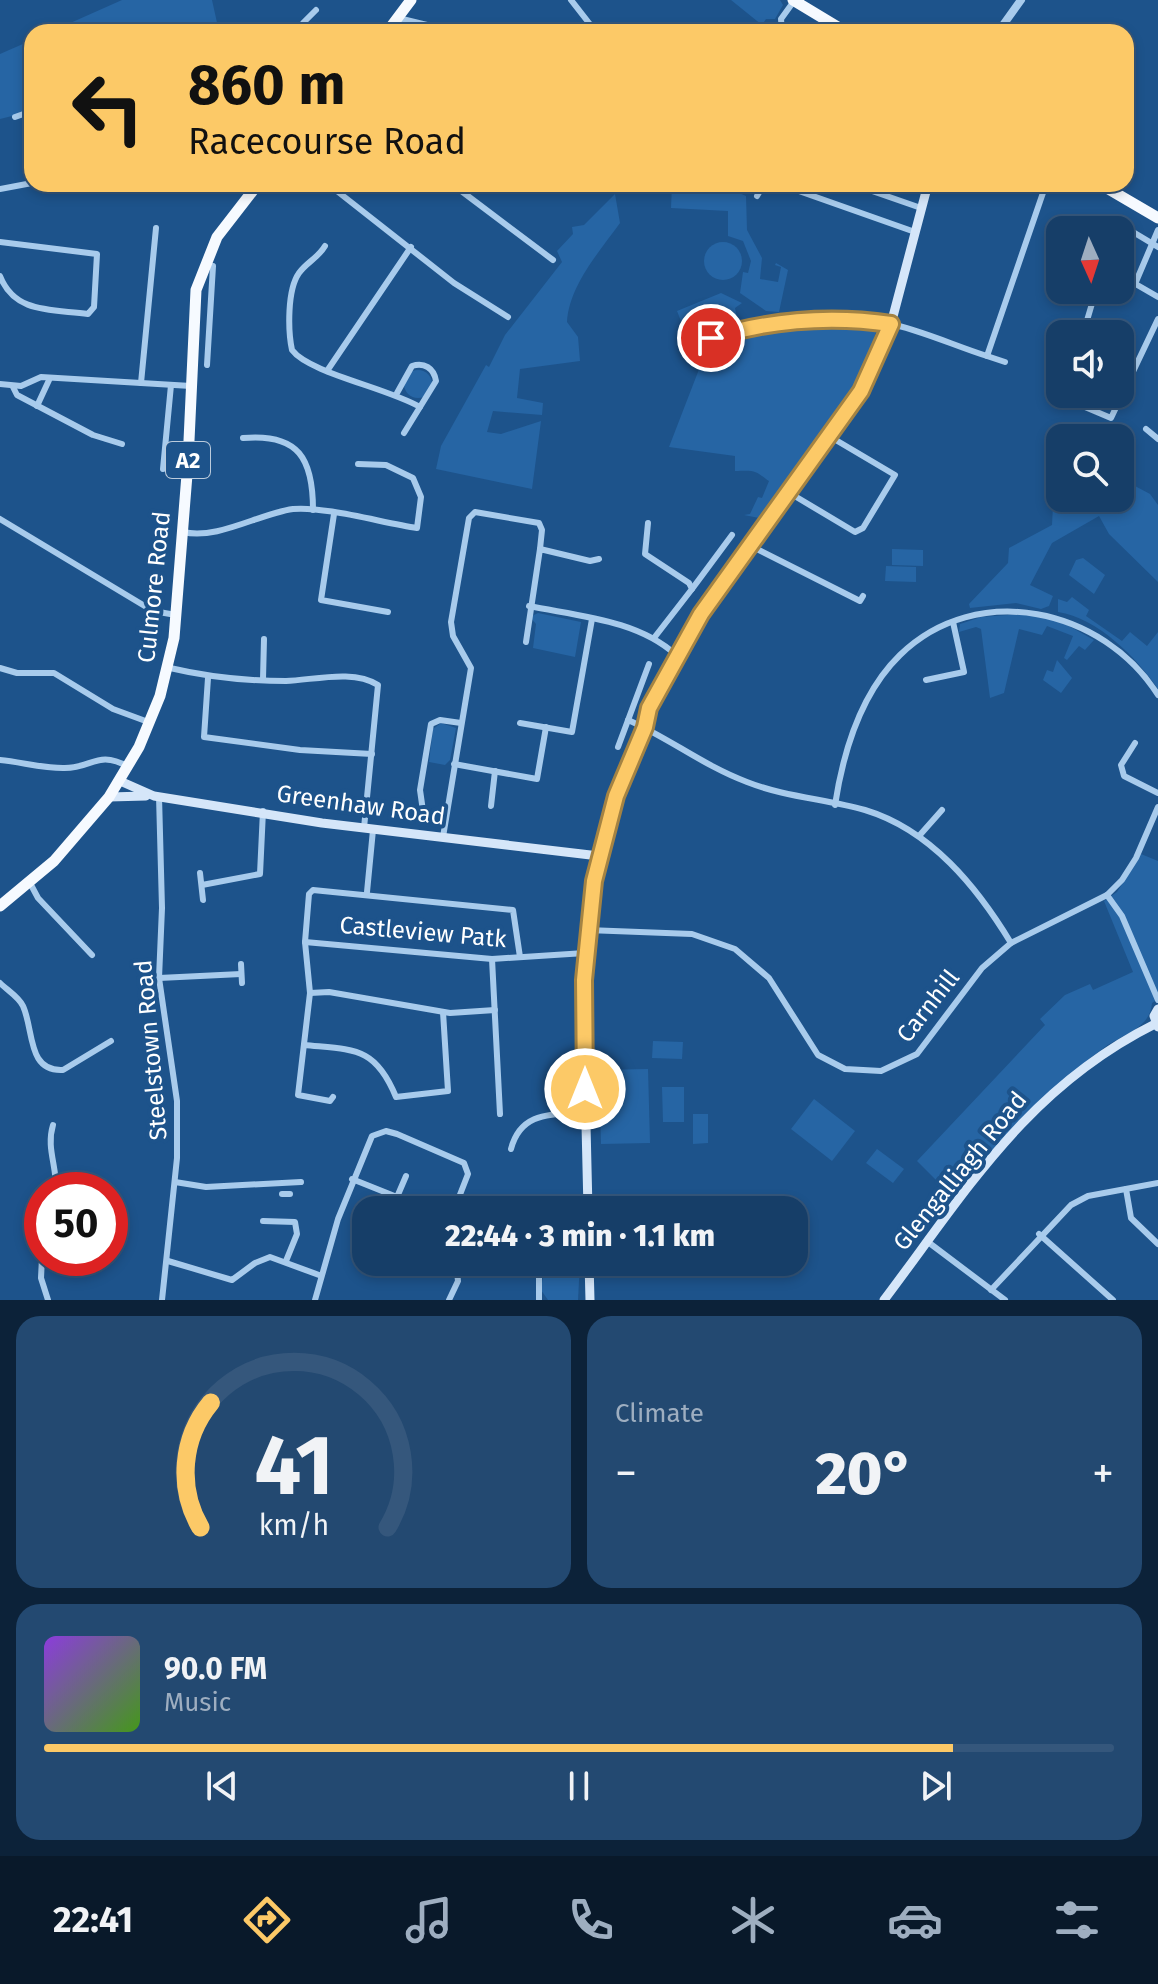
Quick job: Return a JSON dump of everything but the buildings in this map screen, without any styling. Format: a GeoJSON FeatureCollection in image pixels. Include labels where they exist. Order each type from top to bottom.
{"type":"FeatureCollection","features":[{"type":"Feature","properties":{"kind":"highway"},"geometry":{"type":"LineString","coordinates":[[393,24],[411,0]]}},
{"type":"Feature","properties":{"kind":"highway"},"geometry":{"type":"LineString","coordinates":[[793,0],[833,24]]}},
{"type":"Feature","properties":{"kind":"highway","name":"Culmore Road"},"geometry":{"type":"LineString","coordinates":[[0,903],[30,883],[109,797],[129,767],[151,723],[170,668],[176,615],[196,290],[211,247],[252,192]]}},
{"type":"Feature","properties":{"kind":"highway"},"geometry":{"type":"LineString","coordinates":[[1114,192],[1158,218]]}},
{"type":"Feature","properties":{"kind":"main road"},"geometry":{"type":"LineString","coordinates":[[588,1196],[585,953],[599,856],[616,796],[645,727],[649,708],[676,655],[861,391],[891,324],[926,192]]}},
{"type":"Feature","properties":{"kind":"main road","name":"Greenhaw Road"},"geometry":{"type":"LineString","coordinates":[[120,781],[156,796],[369,829],[599,856]]}},
{"type":"Feature","properties":{"kind":"main road"},"geometry":{"type":"LineString","coordinates":[[109,797],[156,796]]}},
{"type":"Feature","properties":{"kind":"main road","name":"Glengalliagh Road"},"geometry":{"type":"LineString","coordinates":[[884,1300],[1011,1132],[1044,1098],[1090,1060],[1157,1025],[1158,1009]]}},
{"type":"Feature","properties":{"kind":"main road"},"geometry":{"type":"LineString","coordinates":[[589,1276],[590,1300]]}},
{"type":"Feature","properties":{"kind":"street"},"geometry":{"type":"LineString","coordinates":[[571,0],[590,24]]}},
{"type":"Feature","properties":{"kind":"street"},"geometry":{"type":"LineString","coordinates":[[781,24],[781,19],[793,0]]}},
{"type":"Feature","properties":{"kind":"street"},"geometry":{"type":"LineString","coordinates":[[1004,24],[1021,0]]}},
{"type":"Feature","properties":{"kind":"street"},"geometry":{"type":"LineString","coordinates":[[303,24],[316,10]]}},
{"type":"Feature","properties":{"kind":"street"},"geometry":{"type":"LineString","coordinates":[[398,18],[422,24]]}},
{"type":"Feature","properties":{"kind":"street"},"geometry":{"type":"LineString","coordinates":[[15,117],[24,114]]}},
{"type":"Feature","properties":{"kind":"street"},"geometry":{"type":"LineString","coordinates":[[0,189],[24,184]]}},
{"type":"Feature","properties":{"kind":"street"},"geometry":{"type":"LineString","coordinates":[[339,192],[444,276],[508,317]]}},
{"type":"Feature","properties":{"kind":"street"},"geometry":{"type":"LineString","coordinates":[[463,192],[553,260]]}},
{"type":"Feature","properties":{"kind":"street"},"geometry":{"type":"LineString","coordinates":[[757,196],[759,192]]}},
{"type":"Feature","properties":{"kind":"street"},"geometry":{"type":"LineString","coordinates":[[802,192],[915,232]]}},
{"type":"Feature","properties":{"kind":"street"},"geometry":{"type":"LineString","coordinates":[[875,192],[921,208]]}},
{"type":"Feature","properties":{"kind":"street"},"geometry":{"type":"LineString","coordinates":[[987,356],[1043,192]]}},
{"type":"Feature","properties":{"kind":"street"},"geometry":{"type":"LineString","coordinates":[[141,383],[156,228]]}},
{"type":"Feature","properties":{"kind":"street"},"geometry":{"type":"LineString","coordinates":[[1158,230],[1155,246],[1135,284],[1158,297]]}},
{"type":"Feature","properties":{"kind":"street"},"geometry":{"type":"LineString","coordinates":[[1134,233],[1155,246]]}},
{"type":"Feature","properties":{"kind":"street"},"geometry":{"type":"LineString","coordinates":[[0,242],[97,254],[94,307],[88,314],[24,303],[13,299],[0,276]]}},
{"type":"Feature","properties":{"kind":"street"},"geometry":{"type":"LineString","coordinates":[[325,246],[316,260],[306,264],[296,277],[290,339],[298,358],[327,371],[397,393],[420,407]]}},
{"type":"Feature","properties":{"kind":"street"},"geometry":{"type":"LineString","coordinates":[[327,371],[411,247]]}},
{"type":"Feature","properties":{"kind":"street"},"geometry":{"type":"LineString","coordinates":[[207,365],[213,266]]}},
{"type":"Feature","properties":{"kind":"street"},"geometry":{"type":"LineString","coordinates":[[711,338],[775,323],[843,319],[891,324],[1005,362]]}},
{"type":"Feature","properties":{"kind":"street"},"geometry":{"type":"LineString","coordinates":[[1111,418],[1158,319]]}},
{"type":"Feature","properties":{"kind":"street"},"geometry":{"type":"LineString","coordinates":[[193,324],[210,325]]}},
{"type":"Feature","properties":{"kind":"street"},"geometry":{"type":"LineString","coordinates":[[397,393],[412,366],[427,366],[436,381],[404,433]]}},
{"type":"Feature","properties":{"kind":"street"},"geometry":{"type":"LineString","coordinates":[[37,406],[50,378]]}},
{"type":"Feature","properties":{"kind":"street"},"geometry":{"type":"LineString","coordinates":[[0,384],[13,387],[34,379],[50,378],[191,386]]}},
{"type":"Feature","properties":{"kind":"street"},"geometry":{"type":"LineString","coordinates":[[163,469],[171,385]]}},
{"type":"Feature","properties":{"kind":"street"},"geometry":{"type":"LineString","coordinates":[[13,387],[17,395],[37,406],[93,435],[122,444]]}},
{"type":"Feature","properties":{"kind":"street"},"geometry":{"type":"LineString","coordinates":[[1087,408],[1122,422]]}},
{"type":"Feature","properties":{"kind":"street"},"geometry":{"type":"LineString","coordinates":[[1146,429],[1158,439]]}},
{"type":"Feature","properties":{"kind":"street"},"geometry":{"type":"LineString","coordinates":[[788,492],[855,532],[863,528],[895,475],[829,436]]}},
{"type":"Feature","properties":{"kind":"street"},"geometry":{"type":"LineString","coordinates":[[243,438],[285,442],[297,448],[312,475],[313,510]]}},
{"type":"Feature","properties":{"kind":"street"},"geometry":{"type":"LineString","coordinates":[[183,532],[240,524],[292,509],[417,528],[421,497],[413,478],[386,465],[358,464]]}},
{"type":"Feature","properties":{"kind":"street"},"geometry":{"type":"LineString","coordinates":[[443,837],[471,668],[453,636],[451,622],[469,518],[475,512],[539,523],[542,530],[526,642]]}},
{"type":"Feature","properties":{"kind":"street"},"geometry":{"type":"LineString","coordinates":[[334,514],[321,600],[388,612]]}},
{"type":"Feature","properties":{"kind":"street"},"geometry":{"type":"LineString","coordinates":[[0,519],[153,611],[176,615]]}},
{"type":"Feature","properties":{"kind":"street"},"geometry":{"type":"LineString","coordinates":[[648,523],[645,554],[689,583],[692,589]]}},
{"type":"Feature","properties":{"kind":"street"},"geometry":{"type":"LineString","coordinates":[[654,638],[732,535]]}},
{"type":"Feature","properties":{"kind":"street"},"geometry":{"type":"LineString","coordinates":[[750,546],[860,601],[863,596]]}},
{"type":"Feature","properties":{"kind":"street"},"geometry":{"type":"LineString","coordinates":[[540,549],[590,561],[599,559]]}},
{"type":"Feature","properties":{"kind":"street"},"geometry":{"type":"LineString","coordinates":[[529,606],[592,619],[654,638],[676,655]]}},
{"type":"Feature","properties":{"kind":"street"},"geometry":{"type":"LineString","coordinates":[[835,805],[851,735],[884,675],[898,656],[921,637],[953,622],[1003,610],[1050,615],[1100,636],[1158,695]]}},
{"type":"Feature","properties":{"kind":"street"},"geometry":{"type":"LineString","coordinates":[[520,723],[572,732],[592,619]]}},
{"type":"Feature","properties":{"kind":"street"},"geometry":{"type":"LineString","coordinates":[[926,680],[964,672],[953,622]]}},
{"type":"Feature","properties":{"kind":"street"},"geometry":{"type":"LineString","coordinates":[[263,679],[264,639]]}},
{"type":"Feature","properties":{"kind":"street"},"geometry":{"type":"LineString","coordinates":[[618,747],[649,664]]}},
{"type":"Feature","properties":{"kind":"street"},"geometry":{"type":"LineString","coordinates":[[0,668],[17,673],[54,673],[113,709],[151,723]]}},
{"type":"Feature","properties":{"kind":"street"},"geometry":{"type":"LineString","coordinates":[[170,668],[208,678],[341,678],[378,685],[367,892]]}},
{"type":"Feature","properties":{"kind":"street"},"geometry":{"type":"LineString","coordinates":[[208,678],[204,737],[300,750],[372,754]]}},
{"type":"Feature","properties":{"kind":"street"},"geometry":{"type":"LineString","coordinates":[[423,811],[420,790],[431,724],[440,720],[461,723]]}},
{"type":"Feature","properties":{"kind":"street"},"geometry":{"type":"LineString","coordinates":[[628,720],[719,771],[774,792],[891,819],[919,836],[948,860],[1011,943]]}},
{"type":"Feature","properties":{"kind":"street"},"geometry":{"type":"LineString","coordinates":[[454,764],[537,779],[546,727]]}},
{"type":"Feature","properties":{"kind":"street"},"geometry":{"type":"LineString","coordinates":[[1135,743],[1121,765],[1124,776],[1158,793]]}},
{"type":"Feature","properties":{"kind":"street"},"geometry":{"type":"LineString","coordinates":[[0,760],[64,768],[100,758],[112,758],[129,767]]}},
{"type":"Feature","properties":{"kind":"street"},"geometry":{"type":"LineString","coordinates":[[491,806],[495,771]]}},
{"type":"Feature","properties":{"kind":"street","name":"Steelstown Road"},"geometry":{"type":"LineString","coordinates":[[156,796],[162,908],[159,978],[177,1101],[175,1182],[162,1300]]}},
{"type":"Feature","properties":{"kind":"street","name":"Carnhill"},"geometry":{"type":"LineString","coordinates":[[587,930],[692,934],[735,949],[769,978],[818,1055],[845,1069],[869,1072],[894,1067],[917,1054],[972,979],[1011,943],[1107,895],[1122,880],[1136,858],[1158,807]]}},
{"type":"Feature","properties":{"kind":"street"},"geometry":{"type":"LineString","coordinates":[[919,836],[942,810]]}},
{"type":"Feature","properties":{"kind":"street"},"geometry":{"type":"LineString","coordinates":[[202,885],[260,874],[263,811]]}},
{"type":"Feature","properties":{"kind":"street"},"geometry":{"type":"LineString","coordinates":[[200,873],[203,900]]}},
{"type":"Feature","properties":{"kind":"street"},"geometry":{"type":"LineString","coordinates":[[30,883],[38,898],[92,955]]}},
{"type":"Feature","properties":{"kind":"street"},"geometry":{"type":"LineString","coordinates":[[333,1097],[330,1101],[298,1095],[310,993],[305,942],[309,894],[313,890],[367,892],[513,910],[520,957]]}},
{"type":"Feature","properties":{"kind":"street"},"geometry":{"type":"LineString","coordinates":[[1107,895],[1122,916],[1158,1000]]}},
{"type":"Feature","properties":{"kind":"street","name":"Castleview Patk"},"geometry":{"type":"LineString","coordinates":[[305,942],[492,959],[585,953]]}},
{"type":"Feature","properties":{"kind":"street"},"geometry":{"type":"LineString","coordinates":[[492,959],[500,1114]]}},
{"type":"Feature","properties":{"kind":"street"},"geometry":{"type":"LineString","coordinates":[[241,964],[242,983]]}},
{"type":"Feature","properties":{"kind":"street"},"geometry":{"type":"LineString","coordinates":[[159,978],[241,974]]}},
{"type":"Feature","properties":{"kind":"street"},"geometry":{"type":"LineString","coordinates":[[0,983],[22,1003],[36,1055],[47,1068],[63,1070],[111,1041]]}},
{"type":"Feature","properties":{"kind":"street"},"geometry":{"type":"LineString","coordinates":[[310,993],[329,992],[443,1012],[495,1010]]}},
{"type":"Feature","properties":{"kind":"street"},"geometry":{"type":"LineString","coordinates":[[304,1045],[362,1052],[375,1060],[396,1097],[448,1091],[443,1012]]}},
{"type":"Feature","properties":{"kind":"street"},"geometry":{"type":"LineString","coordinates":[[511,1149],[515,1134],[527,1121],[585,1112]]}},
{"type":"Feature","properties":{"kind":"street"},"geometry":{"type":"LineString","coordinates":[[53,1125],[49,1149],[55,1172]]}},
{"type":"Feature","properties":{"kind":"street"},"geometry":{"type":"LineString","coordinates":[[315,1300],[319,1275],[352,1179],[372,1136],[386,1131],[397,1134],[464,1163],[468,1174],[459,1196]]}},
{"type":"Feature","properties":{"kind":"street"},"geometry":{"type":"LineString","coordinates":[[352,1179],[397,1197],[406,1176]]}},
{"type":"Feature","properties":{"kind":"street"},"geometry":{"type":"LineString","coordinates":[[175,1182],[206,1187],[301,1182]]}},
{"type":"Feature","properties":{"kind":"street"},"geometry":{"type":"LineString","coordinates":[[285,1183],[286,1194]]}},
{"type":"Feature","properties":{"kind":"street"},"geometry":{"type":"LineString","coordinates":[[991,1290],[1060,1212],[1081,1199],[1158,1183]]}},
{"type":"Feature","properties":{"kind":"street"},"geometry":{"type":"LineString","coordinates":[[250,1185],[251,1195]]}},
{"type":"Feature","properties":{"kind":"street"},"geometry":{"type":"LineString","coordinates":[[1126,1189],[1131,1218],[1158,1244]]}},
{"type":"Feature","properties":{"kind":"street"},"geometry":{"type":"LineString","coordinates":[[263,1221],[295,1222],[297,1234],[286,1261]]}},
{"type":"Feature","properties":{"kind":"street"},"geometry":{"type":"LineString","coordinates":[[1039,1234],[1113,1300]]}},
{"type":"Feature","properties":{"kind":"street"},"geometry":{"type":"LineString","coordinates":[[928,1242],[1005,1300]]}},
{"type":"Feature","properties":{"kind":"street"},"geometry":{"type":"LineString","coordinates":[[168,1261],[232,1280],[263,1258],[286,1261],[319,1275]]}},
{"type":"Feature","properties":{"kind":"street"},"geometry":{"type":"LineString","coordinates":[[41,1276],[48,1300]]}},
{"type":"Feature","properties":{"kind":"street"},"geometry":{"type":"LineString","coordinates":[[449,1300],[457,1276]]}},
{"type":"Feature","properties":{"kind":"street"},"geometry":{"type":"LineString","coordinates":[[539,1276],[539,1300]]}},
{"type":"Feature","properties":{"kind":"shaded area"},"geometry":{"type":"Polygon","coordinates":[[[122,0],[212,0],[217,24],[68,24],[122,0]]]}},
{"type":"Feature","properties":{"kind":"shaded area"},"geometry":{"type":"Polygon","coordinates":[[[731,0],[780,0],[783,5],[775,19],[766,19],[761,24],[731,0]]]}},
{"type":"Feature","properties":{"kind":"shaded area"},"geometry":{"type":"Polygon","coordinates":[[[24,44],[24,113],[0,119],[0,54],[24,44]]]}},
{"type":"Feature","properties":{"kind":"shaded area"},"geometry":{"type":"Polygon","coordinates":[[[672,192],[737,192],[746,196],[747,230],[762,258],[760,279],[778,282],[781,267],[776,263],[788,270],[779,312],[766,311],[740,293],[743,272],[748,273],[751,261],[743,241],[728,236],[728,211],[671,208],[672,192]]]}},
{"type":"Feature","properties":{"kind":"shaded area"},"geometry":{"type":"Polygon","coordinates":[[[615,194],[620,223],[586,270],[569,309],[567,322],[578,337],[580,361],[520,369],[517,398],[543,403],[542,415],[493,411],[487,432],[501,434],[541,421],[532,489],[436,469],[441,446],[486,365],[489,367],[505,335],[562,262],[557,251],[573,234],[572,227],[584,225],[615,194]]]}},
{"type":"Feature","properties":{"kind":"shaded area"},"geometry":{"type":"Polygon","coordinates":[[[723,242],[736,248],[742,261],[736,274],[723,280],[710,274],[704,261],[710,248],[723,242]]]}},
{"type":"Feature","properties":{"kind":"shaded area"},"geometry":{"type":"Polygon","coordinates":[[[721,293],[742,303],[735,308],[737,318],[706,332],[704,327],[686,334],[677,311],[721,293]]]}},
{"type":"Feature","properties":{"kind":"shaded area"},"geometry":{"type":"Polygon","coordinates":[[[840,326],[876,332],[859,386],[796,477],[791,473],[759,518],[744,515],[750,514],[758,497],[762,498],[769,481],[755,472],[735,471],[735,456],[669,447],[708,346],[758,331],[840,326]]]}},
{"type":"Feature","properties":{"kind":"shaded area"},"geometry":{"type":"Polygon","coordinates":[[[418,370],[428,374],[432,384],[428,394],[418,398],[408,394],[404,384],[408,374],[418,370]]]}},
{"type":"Feature","properties":{"kind":"shaded area"},"geometry":{"type":"Polygon","coordinates":[[[1134,485],[1150,494],[1158,505],[1158,582],[1109,534],[1099,516],[1052,543],[1030,585],[1053,596],[1049,606],[1041,609],[1016,603],[970,608],[969,604],[1008,563],[1009,548],[1052,525],[1053,512],[1134,512],[1134,485]]]}},
{"type":"Feature","properties":{"kind":"shaded area"},"geometry":{"type":"Polygon","coordinates":[[[892,549],[923,550],[923,566],[892,565],[892,549]]]}},
{"type":"Feature","properties":{"kind":"shaded area"},"geometry":{"type":"Polygon","coordinates":[[[1083,558],[1105,575],[1094,594],[1069,575],[1076,560],[1083,558]]]}},
{"type":"Feature","properties":{"kind":"shaded area"},"geometry":{"type":"Polygon","coordinates":[[[886,566],[916,567],[916,582],[885,581],[886,566]]]}},
{"type":"Feature","properties":{"kind":"shaded area"},"geometry":{"type":"Polygon","coordinates":[[[1072,597],[1089,610],[1086,616],[1122,641],[1130,632],[1147,646],[1158,632],[1158,689],[1115,641],[1088,622],[1058,612],[1058,599],[1067,602],[1072,597]]]}},
{"type":"Feature","properties":{"kind":"shaded area"},"geometry":{"type":"Polygon","coordinates":[[[538,613],[581,622],[575,657],[533,648],[536,624],[530,617],[538,613]]]}},
{"type":"Feature","properties":{"kind":"shaded area"},"geometry":{"type":"Polygon","coordinates":[[[1023,614],[1060,621],[1094,640],[1085,650],[1079,646],[1067,660],[1064,658],[1073,636],[1047,626],[1042,635],[1019,629],[1004,693],[990,698],[981,629],[976,627],[959,632],[960,624],[981,617],[1023,614]]]}},
{"type":"Feature","properties":{"kind":"shaded area"},"geometry":{"type":"Polygon","coordinates":[[[1057,660],[1072,678],[1061,693],[1043,680],[1047,670],[1053,672],[1057,660]]]}},
{"type":"Feature","properties":{"kind":"shaded area"},"geometry":{"type":"Polygon","coordinates":[[[441,723],[456,728],[450,760],[445,765],[429,762],[433,729],[441,723]]]}},
{"type":"Feature","properties":{"kind":"shaded area"},"geometry":{"type":"Polygon","coordinates":[[[1141,854],[1158,861],[1158,999],[1152,1003],[1141,1025],[1105,1047],[1063,1080],[1007,1136],[955,1196],[950,1194],[917,1161],[1045,1025],[1040,1019],[1065,995],[1090,984],[1093,990],[1133,972],[1104,901],[1117,892],[1141,854]]]}},
{"type":"Feature","properties":{"kind":"shaded area"},"geometry":{"type":"Polygon","coordinates":[[[653,1041],[683,1042],[682,1059],[652,1058],[653,1041]]]}},
{"type":"Feature","properties":{"kind":"shaded area"},"geometry":{"type":"Polygon","coordinates":[[[648,1069],[650,1143],[601,1144],[599,1070],[648,1069]]]}},
{"type":"Feature","properties":{"kind":"shaded area"},"geometry":{"type":"Polygon","coordinates":[[[662,1087],[684,1087],[684,1122],[663,1122],[662,1087]]]}},
{"type":"Feature","properties":{"kind":"shaded area"},"geometry":{"type":"Polygon","coordinates":[[[814,1099],[855,1131],[832,1161],[791,1129],[814,1099]]]}},
{"type":"Feature","properties":{"kind":"shaded area"},"geometry":{"type":"Polygon","coordinates":[[[693,1114],[708,1114],[708,1143],[693,1144],[693,1114]]]}},
{"type":"Feature","properties":{"kind":"shaded area"},"geometry":{"type":"Polygon","coordinates":[[[877,1149],[904,1169],[893,1183],[866,1163],[877,1149]]]}},
{"type":"Feature","properties":{"kind":"shaded area"},"geometry":{"type":"Polygon","coordinates":[[[543,1276],[579,1276],[578,1300],[548,1300],[541,1290],[543,1276]]]}},
{"type":"Feature","properties":{"kind":"route"},"geometry":{"type":"LineString","coordinates":[[585,1089],[584,980],[594,881],[602,839],[637,739],[645,727],[649,708],[701,614],[861,391],[891,324],[862,319],[775,323],[750,326],[711,338]]}}]}
